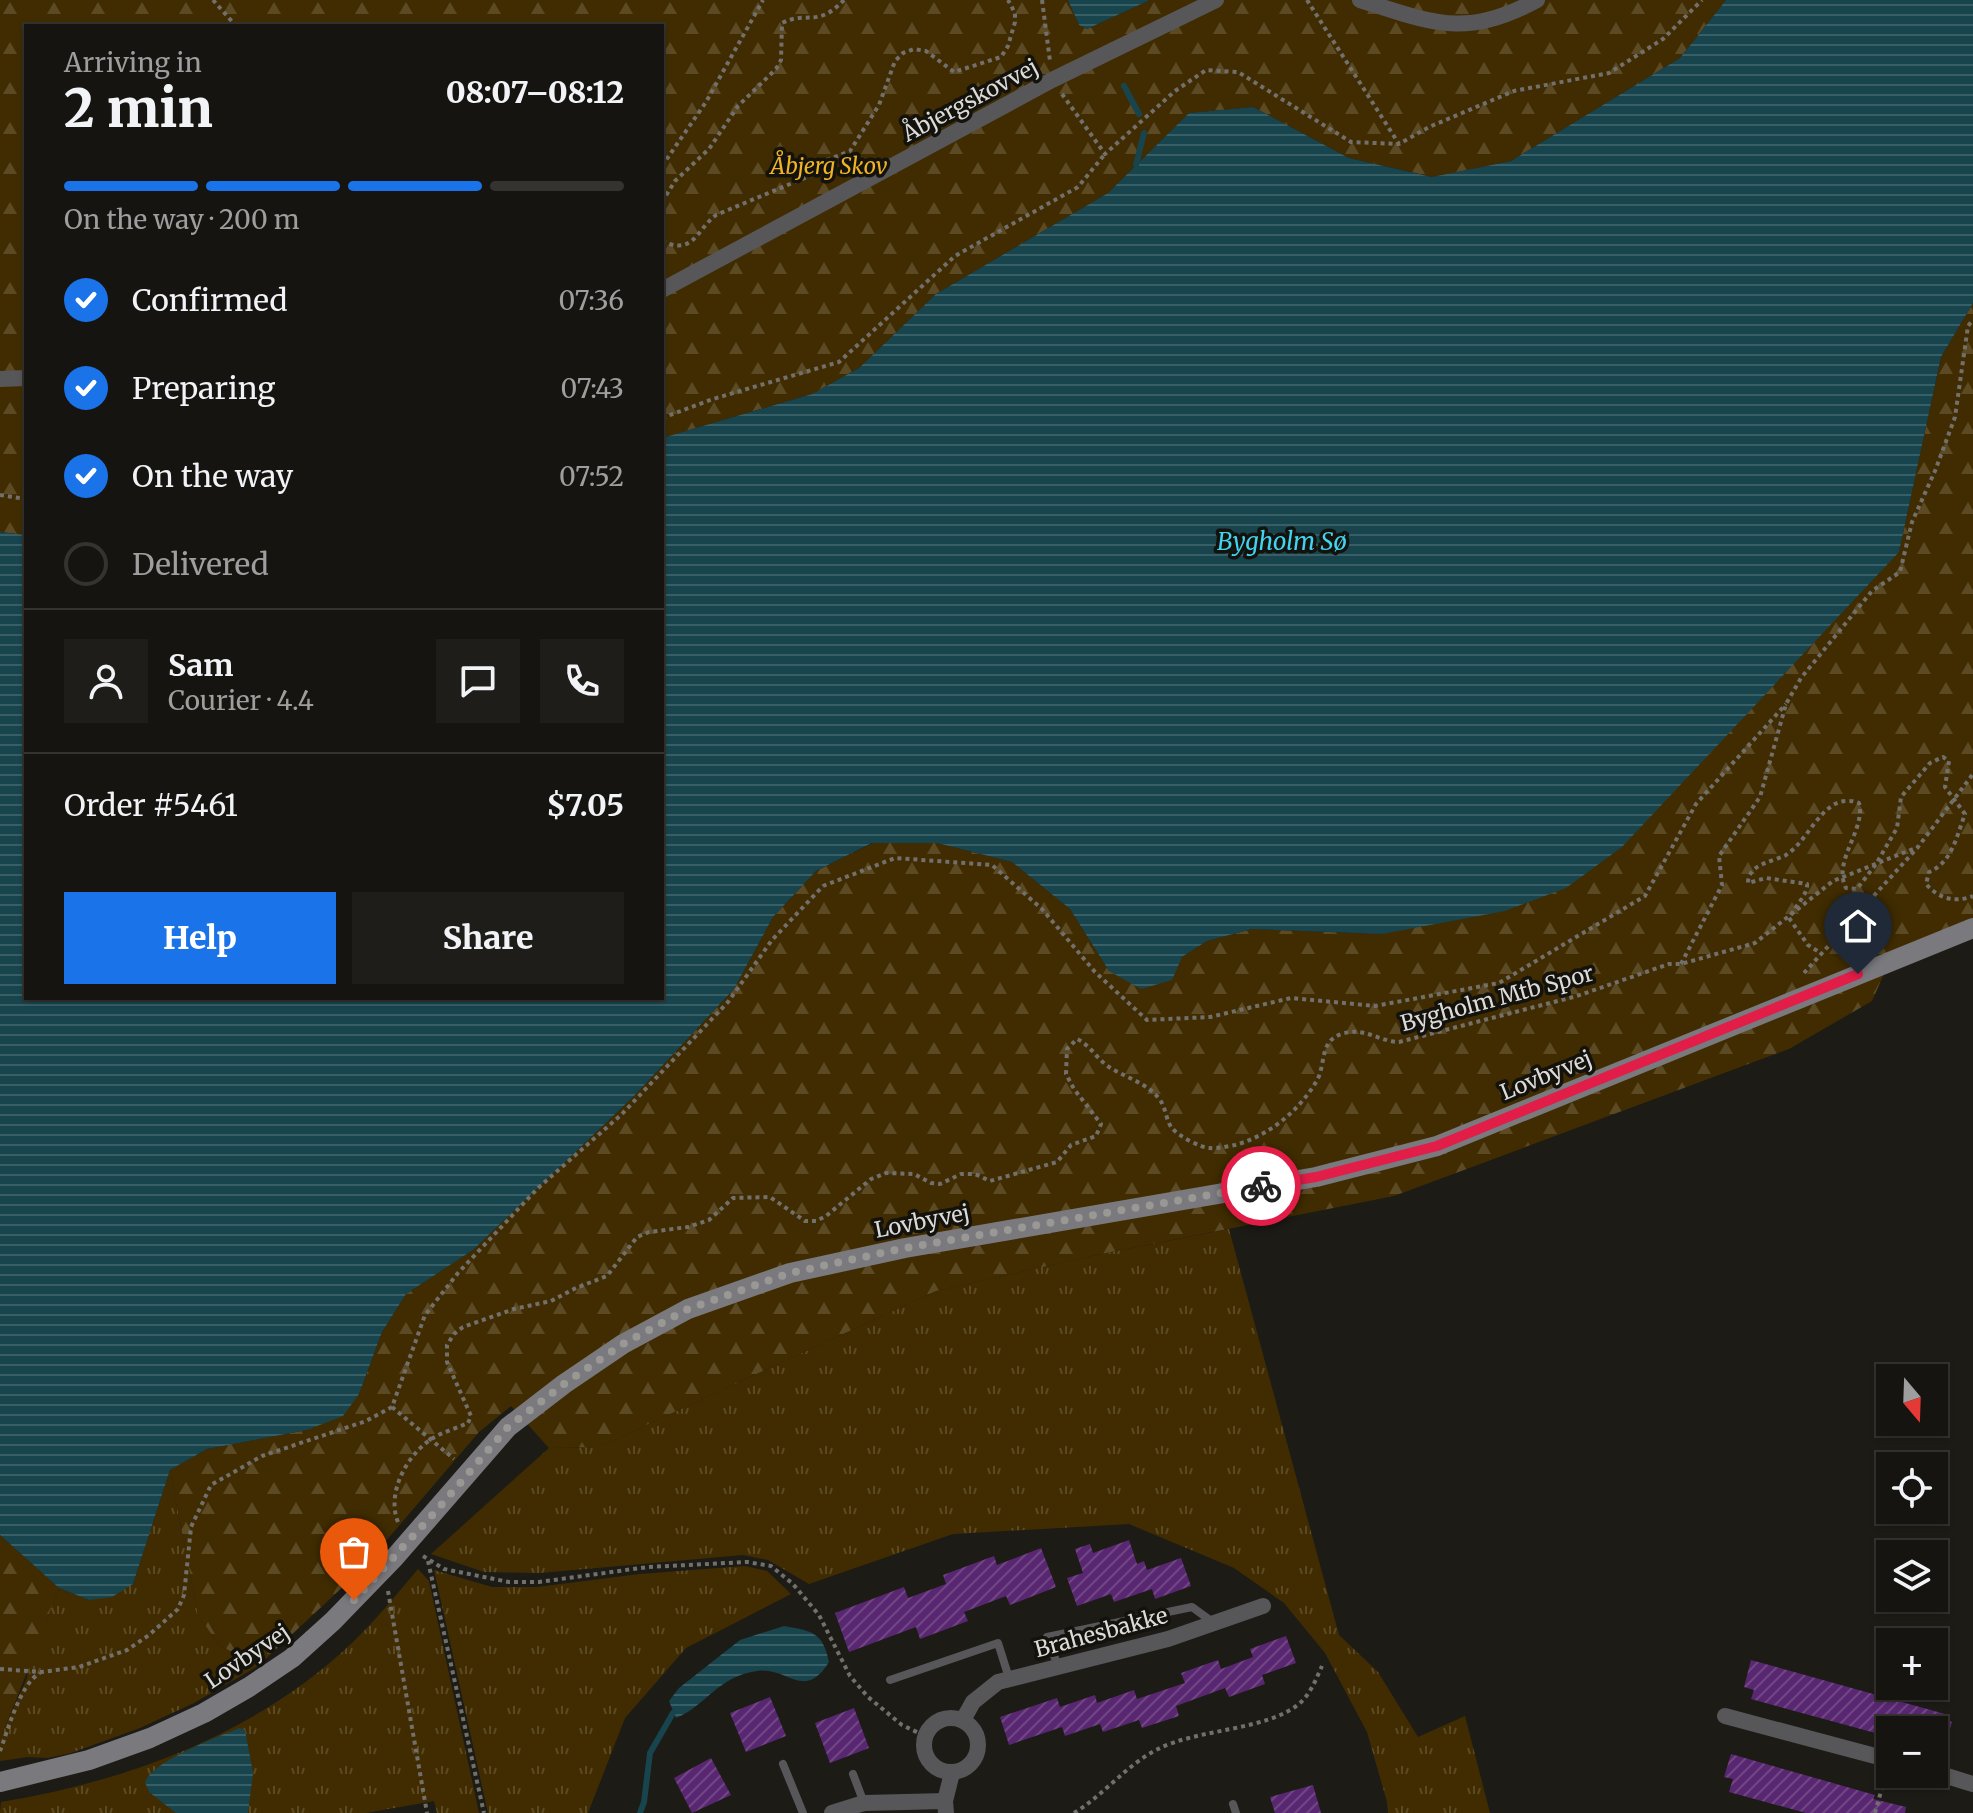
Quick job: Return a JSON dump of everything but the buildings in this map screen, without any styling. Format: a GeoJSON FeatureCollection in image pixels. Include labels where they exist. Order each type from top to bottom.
{"type":"FeatureCollection","features":[{"type":"Feature","properties":{"kind":"street","name":"Åbjergskovvej"},"geometry":{"type":"LineString","coordinates":[[664,289],[1052,80],[1216,0]]}},
{"type":"Feature","properties":{"kind":"street"},"geometry":{"type":"LineString","coordinates":[[1360,0],[1421,19],[1465,25],[1507,16],[1537,0]]}},
{"type":"Feature","properties":{"kind":"street"},"geometry":{"type":"LineString","coordinates":[[0,379],[24,378]]}},
{"type":"Feature","properties":{"kind":"street","name":"Lovbyvej"},"geometry":{"type":"LineString","coordinates":[[0,1782],[89,1760],[150,1738],[204,1713],[292,1658],[333,1621],[414,1535],[508,1427],[623,1344],[688,1309],[790,1273],[905,1248],[1316,1177],[1437,1146],[1973,928]]}},
{"type":"Feature","properties":{"kind":"street","name":"Brahesbakke"},"geometry":{"type":"LineString","coordinates":[[963,1720],[973,1702],[985,1691],[1009,1678],[1168,1639],[1263,1606]]}},
{"type":"Feature","properties":{"kind":"street"},"geometry":{"type":"LineString","coordinates":[[1725,1716],[1876,1756]]}},
{"type":"Feature","properties":{"kind":"street"},"geometry":{"type":"LineString","coordinates":[[945,1718],[963,1720],[977,1736],[977,1756],[971,1765],[952,1773],[942,1771],[933,1766],[924,1747],[925,1736],[936,1722],[945,1718]]}},
{"type":"Feature","properties":{"kind":"street"},"geometry":{"type":"LineString","coordinates":[[832,1813],[873,1806],[945,1807],[952,1773]]}},
{"type":"Feature","properties":{"kind":"street"},"geometry":{"type":"LineString","coordinates":[[1948,1776],[1973,1784]]}},
{"type":"Feature","properties":{"kind":"lane"},"geometry":{"type":"LineString","coordinates":[[1058,1666],[1047,1637],[1192,1607],[1214,1623]]}},
{"type":"Feature","properties":{"kind":"lane"},"geometry":{"type":"LineString","coordinates":[[890,1680],[998,1643],[1009,1678]]}},
{"type":"Feature","properties":{"kind":"lane"},"geometry":{"type":"LineString","coordinates":[[783,1764],[803,1813]]}},
{"type":"Feature","properties":{"kind":"lane"},"geometry":{"type":"LineString","coordinates":[[853,1774],[873,1806]]}},
{"type":"Feature","properties":{"kind":"path"},"geometry":{"type":"LineString","coordinates":[[213,0],[234,24]]}},
{"type":"Feature","properties":{"kind":"path"},"geometry":{"type":"LineString","coordinates":[[664,163],[706,102],[763,0]]}},
{"type":"Feature","properties":{"kind":"path"},"geometry":{"type":"LineString","coordinates":[[664,199],[675,181],[709,149],[738,106],[776,69],[781,60],[782,23],[827,15],[844,0]]}},
{"type":"Feature","properties":{"kind":"path"},"geometry":{"type":"LineString","coordinates":[[664,242],[678,246],[687,244],[700,235],[716,215],[814,174],[827,160],[850,151],[879,105],[895,61],[903,53],[914,49],[926,51],[954,72],[998,59],[1008,46],[1014,29],[1015,13],[1008,0]]}},
{"type":"Feature","properties":{"kind":"path"},"geometry":{"type":"LineString","coordinates":[[1042,0],[1052,80],[1105,154]]}},
{"type":"Feature","properties":{"kind":"path"},"geometry":{"type":"LineString","coordinates":[[1307,0],[1399,144]]}},
{"type":"Feature","properties":{"kind":"path"},"geometry":{"type":"LineString","coordinates":[[664,417],[713,399],[839,362],[955,256],[1078,187],[1105,154],[1175,91],[1206,70],[1238,72],[1351,142],[1399,144],[1429,127],[1514,91],[1609,73],[1663,39],[1702,0]]}},
{"type":"Feature","properties":{"kind":"path"},"geometry":{"type":"LineString","coordinates":[[0,1669],[42,1672],[79,1667],[127,1650],[168,1621],[184,1595],[191,1527],[211,1485],[262,1456],[366,1421],[392,1407],[425,1315],[458,1273],[538,1188],[621,1115],[717,1014],[772,940],[823,886],[895,858],[992,865],[1042,909],[1095,972],[1147,1020],[1210,1017],[1291,998],[1375,1006],[1499,983],[1645,896],[1696,804],[1786,704],[1801,678],[1872,591],[1900,572],[1912,522],[1955,417],[1968,326],[1973,320]]}},
{"type":"Feature","properties":{"kind":"path"},"geometry":{"type":"LineString","coordinates":[[0,495],[24,499]]}},
{"type":"Feature","properties":{"kind":"path"},"geometry":{"type":"LineString","coordinates":[[1681,964],[1722,885],[1719,856],[1760,797],[1786,704]]}},
{"type":"Feature","properties":{"kind":"path"},"geometry":{"type":"LineString","coordinates":[[1789,918],[1806,893],[1807,884],[1766,878],[1751,883],[1747,880],[1749,874],[1755,868],[1788,853],[1836,803],[1852,800],[1859,803],[1862,813],[1851,840],[1842,877],[1846,888],[1857,889],[1897,828],[1901,797],[1936,758],[1943,757],[1949,761],[1944,782],[1965,814],[1948,857],[1938,869],[1929,872],[1926,884],[1943,897],[1960,901],[1973,896]]}},
{"type":"Feature","properties":{"kind":"path"},"geometry":{"type":"LineString","coordinates":[[1802,976],[1918,847],[1973,774]]}},
{"type":"Feature","properties":{"kind":"path"},"geometry":{"type":"LineString","coordinates":[[1681,964],[1755,943],[1842,877],[1918,847]]}},
{"type":"Feature","properties":{"kind":"path"},"geometry":{"type":"LineString","coordinates":[[1789,918],[1808,945],[1822,954]]}},
{"type":"Feature","properties":{"kind":"path","name":"Bygholm Mtb Spor"},"geometry":{"type":"LineString","coordinates":[[414,1535],[399,1525],[395,1516],[395,1493],[409,1461],[431,1439],[468,1423],[471,1416],[447,1362],[447,1345],[454,1334],[463,1327],[514,1309],[551,1301],[607,1276],[637,1237],[709,1220],[733,1198],[770,1197],[805,1221],[816,1221],[871,1179],[886,1173],[914,1174],[940,1184],[961,1174],[975,1174],[990,1181],[1057,1162],[1071,1145],[1096,1136],[1101,1124],[1066,1074],[1067,1049],[1077,1039],[1091,1048],[1107,1066],[1138,1081],[1160,1100],[1173,1129],[1209,1148],[1235,1145],[1265,1133],[1282,1121],[1317,1082],[1327,1043],[1341,1035],[1351,1031],[1399,1042],[1577,996],[1669,964],[1681,964]]}},
{"type":"Feature","properties":{"kind":"path"},"geometry":{"type":"LineString","coordinates":[[392,1407],[469,1473]]}},
{"type":"Feature","properties":{"kind":"path"},"geometry":{"type":"LineString","coordinates":[[421,1555],[444,1569],[509,1582],[539,1582],[648,1567],[747,1562],[771,1566],[793,1584],[819,1615],[850,1676],[868,1697],[902,1725],[925,1736]]}},
{"type":"Feature","properties":{"kind":"path"},"geometry":{"type":"LineString","coordinates":[[428,1560],[484,1813]]}},
{"type":"Feature","properties":{"kind":"path"},"geometry":{"type":"LineString","coordinates":[[388,1590],[427,1813]]}},
{"type":"Feature","properties":{"kind":"path"},"geometry":{"type":"LineString","coordinates":[[1074,1813],[1090,1804],[1135,1764],[1159,1749],[1196,1735],[1274,1718],[1298,1704],[1309,1693],[1322,1666]]}},
{"type":"Feature","properties":{"kind":"path"},"geometry":{"type":"LineString","coordinates":[[0,1751],[25,1690],[32,1678],[42,1672]]}},
{"type":"Feature","properties":{"kind":"path"},"geometry":{"type":"LineString","coordinates":[[1875,1813],[1882,1788]]}},
{"type":"Feature","properties":{"kind":"green space","name":"Åbjerg Skov"},"geometry":{"type":"Polygon","coordinates":[[[0,0],[1068,0],[1079,25],[1087,29],[1150,0],[1726,0],[1680,58],[1511,161],[1433,177],[1349,158],[1253,107],[1189,113],[1108,193],[936,294],[859,368],[812,394],[664,437],[664,24],[24,24],[24,535],[0,532],[0,0]]]}},
{"type":"Feature","properties":{"kind":"green space"},"geometry":{"type":"Polygon","coordinates":[[[1973,303],[1973,919],[1895,949],[1872,1001],[1789,1049],[1394,1196],[1096,1255],[936,1291],[599,1447],[549,1448],[511,1406],[479,1432],[362,1569],[258,1666],[219,1645],[198,1615],[170,1470],[207,1449],[307,1430],[359,1394],[382,1332],[406,1294],[473,1250],[634,1096],[734,989],[773,917],[816,871],[873,843],[937,843],[1012,862],[1070,909],[1109,971],[1182,957],[1207,941],[1252,929],[1382,934],[1899,552],[1941,357],[1973,303]]]}},
{"type":"Feature","properties":{"kind":"green space"},"geometry":{"type":"Polygon","coordinates":[[[1229,1229],[1339,1635],[1378,1672],[1418,1737],[1465,1716],[1490,1813],[1388,1813],[1367,1732],[1325,1653],[1284,1603],[1234,1568],[1129,1524],[953,1534],[809,1584],[768,1560],[743,1555],[540,1573],[484,1572],[431,1554],[549,1448],[599,1447],[936,1291],[1229,1229]]]}},
{"type":"Feature","properties":{"kind":"green space"},"geometry":{"type":"Polygon","coordinates":[[[170,1470],[198,1615],[219,1645],[258,1666],[194,1703],[140,1728],[71,1753],[0,1761],[0,1738],[27,1678],[29,1664],[59,1588],[89,1600],[133,1584],[170,1470]]]}},
{"type":"Feature","properties":{"kind":"green space"},"geometry":{"type":"Polygon","coordinates":[[[0,1535],[59,1588],[0,1738],[0,1535]]]}},
{"type":"Feature","properties":{"kind":"green space"},"geometry":{"type":"Polygon","coordinates":[[[745,1566],[767,1571],[791,1594],[686,1648],[625,1718],[588,1813],[488,1813],[434,1570],[492,1587],[537,1587],[640,1574],[745,1566]]]}},
{"type":"Feature","properties":{"kind":"green space"},"geometry":{"type":"Polygon","coordinates":[[[418,1569],[429,1581],[479,1813],[437,1813],[434,1801],[366,1813],[0,1813],[1,1802],[97,1781],[144,1766],[234,1727],[316,1674],[353,1642],[418,1569]]]}},
{"type":"Feature","properties":{"kind":"water"},"geometry":{"type":"Polygon","coordinates":[[[1068,0],[1150,0],[1087,29],[1079,25],[1068,0]]]}},
{"type":"Feature","properties":{"kind":"water","name":"Bygholm Sø"},"geometry":{"type":"Polygon","coordinates":[[[1726,0],[1973,0],[1973,303],[1941,357],[1899,552],[1622,847],[1566,888],[1505,911],[1382,934],[1252,929],[1207,941],[1182,957],[1172,980],[1141,989],[1109,971],[1070,909],[1012,862],[937,843],[872,843],[816,871],[773,917],[734,989],[634,1096],[473,1250],[406,1294],[382,1332],[359,1394],[343,1416],[307,1430],[207,1449],[170,1470],[133,1584],[112,1597],[89,1600],[59,1588],[0,1535],[0,532],[24,535],[24,1000],[664,1000],[664,437],[812,394],[859,368],[936,294],[1108,193],[1189,113],[1253,107],[1349,158],[1432,177],[1511,161],[1680,58],[1726,0]]]}},
{"type":"Feature","properties":{"kind":"water"},"geometry":{"type":"Polygon","coordinates":[[[784,1626],[809,1632],[820,1639],[829,1662],[820,1674],[803,1681],[768,1671],[744,1674],[722,1685],[676,1718],[669,1701],[679,1688],[740,1640],[784,1626]]]}},
{"type":"Feature","properties":{"kind":"water"},"geometry":{"type":"Polygon","coordinates":[[[239,1728],[245,1730],[253,1773],[248,1813],[176,1813],[149,1792],[145,1782],[160,1766],[187,1750],[239,1728]]]}},
{"type":"Feature","properties":{"kind":"waterway"},"geometry":{"type":"LineString","coordinates":[[1124,86],[1139,114]]}},
{"type":"Feature","properties":{"kind":"waterway"},"geometry":{"type":"LineString","coordinates":[[1136,165],[1144,133]]}},
{"type":"Feature","properties":{"kind":"waterway"},"geometry":{"type":"LineString","coordinates":[[640,1813],[650,1753],[673,1713]]}},
{"type":"Feature","properties":{"kind":"way so far"},"geometry":{"type":"LineString","coordinates":[[354,1600],[508,1427],[623,1344],[688,1309],[790,1273],[905,1248],[1261,1186]]}},
{"type":"Feature","properties":{"kind":"route"},"geometry":{"type":"LineString","coordinates":[[1261,1186],[1316,1177],[1437,1146],[1858,974]]}}]}
